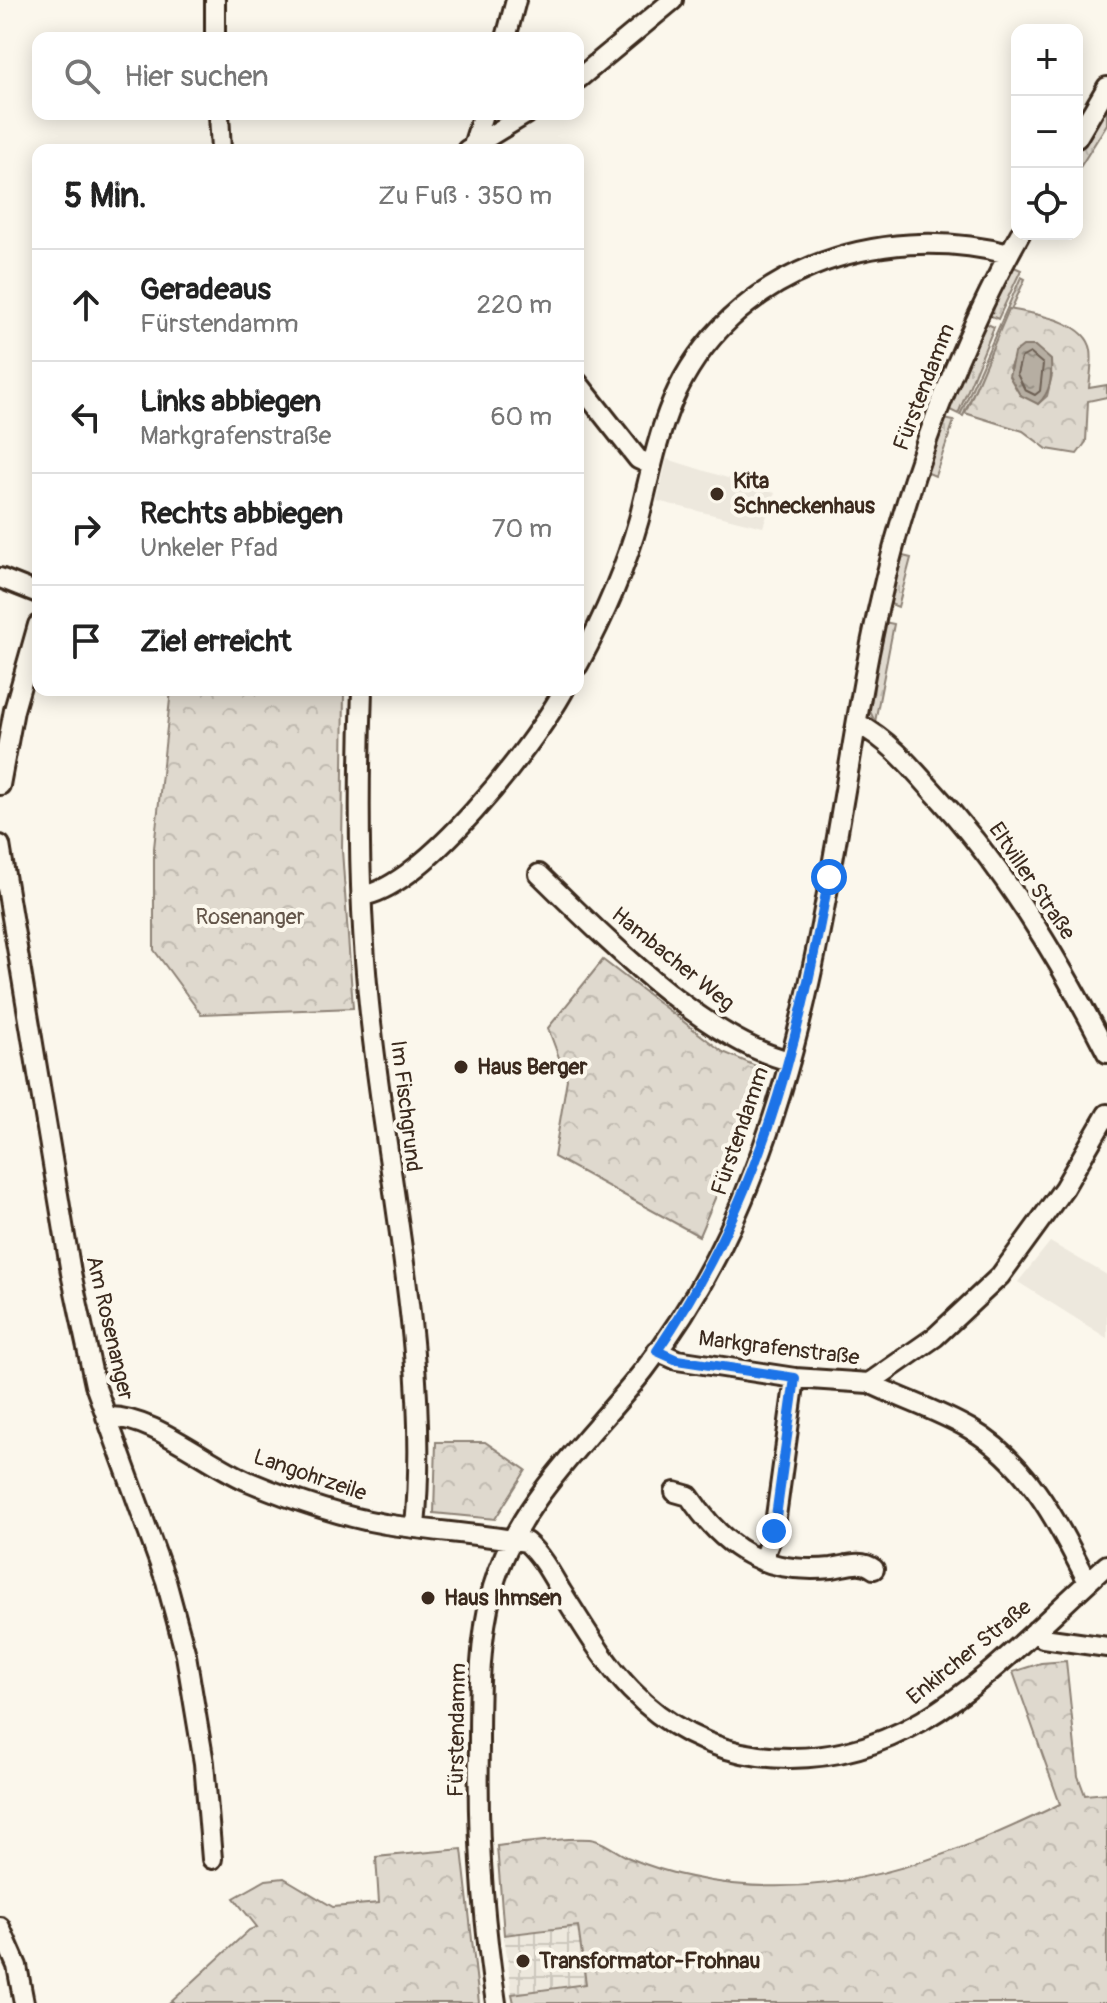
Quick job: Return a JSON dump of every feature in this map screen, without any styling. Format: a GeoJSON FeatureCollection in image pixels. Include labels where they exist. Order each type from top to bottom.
{"type":"FeatureCollection","features":[{"type":"Feature","properties":{"kind":"street"},"geometry":{"type":"LineString","coordinates":[[215,0],[215,32]]}},
{"type":"Feature","properties":{"kind":"street"},"geometry":{"type":"LineString","coordinates":[[508,32],[516,0]]}},
{"type":"Feature","properties":{"kind":"street"},"geometry":{"type":"LineString","coordinates":[[584,74],[673,0]]}},
{"type":"Feature","properties":{"kind":"street"},"geometry":{"type":"LineString","coordinates":[[1083,128],[1107,87]]}},
{"type":"Feature","properties":{"kind":"street"},"geometry":{"type":"LineString","coordinates":[[219,120],[221,144]]}},
{"type":"Feature","properties":{"kind":"street"},"geometry":{"type":"LineString","coordinates":[[472,144],[481,120]]}},
{"type":"Feature","properties":{"kind":"street"},"geometry":{"type":"LineString","coordinates":[[478,144],[516,120]]}},
{"type":"Feature","properties":{"kind":"street","name":"Fürstendamm"},"geometry":{"type":"LineString","coordinates":[[496,2003],[481,1865],[479,1713],[486,1620],[502,1559],[557,1470],[617,1404],[657,1351],[731,1226],[766,1141],[790,1061],[885,577],[905,509],[948,389],[1017,240]]}},
{"type":"Feature","properties":{"kind":"street"},"geometry":{"type":"LineString","coordinates":[[584,651],[629,550],[651,465],[673,400],[699,357],[740,311],[800,271],[834,256],[902,242],[971,244],[1009,254]]}},
{"type":"Feature","properties":{"kind":"street"},"geometry":{"type":"LineString","coordinates":[[584,391],[638,459],[651,465]]}},
{"type":"Feature","properties":{"kind":"street"},"geometry":{"type":"LineString","coordinates":[[0,578],[32,591]]}},
{"type":"Feature","properties":{"kind":"street"},"geometry":{"type":"LineString","coordinates":[[0,785],[14,710],[32,646]]}},
{"type":"Feature","properties":{"kind":"street","name":"Im Fischgrund"},"geometry":{"type":"LineString","coordinates":[[362,696],[359,789],[361,896],[369,1003],[411,1331],[417,1426],[415,1527]]}},
{"type":"Feature","properties":{"kind":"street"},"geometry":{"type":"LineString","coordinates":[[361,896],[375,894],[396,882],[473,813],[529,744],[560,696]]}},
{"type":"Feature","properties":{"kind":"street","name":"Eltviller Straße"},"geometry":{"type":"LineString","coordinates":[[857,723],[885,740],[988,852],[1056,958],[1107,1053]]}},
{"type":"Feature","properties":{"kind":"street","name":"Am Rosenanger"},"geometry":{"type":"LineString","coordinates":[[0,845],[71,1273],[95,1385],[166,1581],[186,1655],[203,1750],[212,1859]]}},
{"type":"Feature","properties":{"kind":"street","name":"Hambacher Weg"},"geometry":{"type":"LineString","coordinates":[[539,874],[604,937],[693,1009],[759,1052],[790,1061]]}},
{"type":"Feature","properties":{"kind":"street","name":"Markgrafenstraße"},"geometry":{"type":"LineString","coordinates":[[657,1351],[677,1360],[795,1378],[869,1383],[935,1337],[1000,1276],[1064,1188],[1107,1114]]}},
{"type":"Feature","properties":{"kind":"street"},"geometry":{"type":"LineString","coordinates":[[762,1561],[774,1531],[795,1378]]}},
{"type":"Feature","properties":{"kind":"street"},"geometry":{"type":"LineString","coordinates":[[869,1383],[973,1431],[1007,1459],[1039,1492],[1088,1582]]}},
{"type":"Feature","properties":{"kind":"street","name":"Langohrzeile"},"geometry":{"type":"LineString","coordinates":[[106,1417],[121,1416],[144,1424],[246,1481],[297,1501],[365,1520],[512,1540]]}},
{"type":"Feature","properties":{"kind":"street"},"geometry":{"type":"LineString","coordinates":[[675,1492],[689,1496],[720,1536],[738,1550],[762,1561],[815,1569],[862,1563],[874,1569]]}},
{"type":"Feature","properties":{"kind":"street","name":"Enkircher Straße"},"geometry":{"type":"LineString","coordinates":[[512,1540],[532,1548],[611,1668],[633,1693],[668,1721],[705,1741],[745,1754],[819,1758],[859,1751],[900,1736],[930,1719],[1036,1630],[1107,1565]]}},
{"type":"Feature","properties":{"kind":"street"},"geometry":{"type":"LineString","coordinates":[[1036,1630],[1043,1638],[1107,1647]]}},
{"type":"Feature","properties":{"kind":"street"},"geometry":{"type":"LineString","coordinates":[[0,1927],[17,1966],[24,2003]]}},
{"type":"Feature","properties":{"kind":"shaded area","name":"Kita Schneckenhaus"},"geometry":{"type":"Polygon","coordinates":[[[667,459],[775,493],[763,527],[657,501],[667,459]]]}},
{"type":"Feature","properties":{"kind":"shaded area"},"geometry":{"type":"Polygon","coordinates":[[[1050,1242],[1107,1275],[1107,1338],[1018,1282],[1050,1242]]]}},
{"type":"Feature","properties":{"kind":"shaded area"},"geometry":{"type":"Polygon","coordinates":[[[579,1926],[586,1985],[512,1994],[504,1935],[579,1926]]]}},
{"type":"Feature","properties":{"kind":"green space"},"geometry":{"type":"Polygon","coordinates":[[[1107,103],[1107,124],[1083,162],[1083,143],[1107,103]]]}},
{"type":"Feature","properties":{"kind":"green space"},"geometry":{"type":"Polygon","coordinates":[[[1012,266],[1021,270],[998,319],[989,315],[1012,266]]]}},
{"type":"Feature","properties":{"kind":"green space"},"geometry":{"type":"Polygon","coordinates":[[[1021,277],[1025,279],[963,416],[960,415],[1021,277]]]}},
{"type":"Feature","properties":{"kind":"green space"},"geometry":{"type":"Polygon","coordinates":[[[1009,309],[1057,320],[1079,332],[1091,350],[1089,388],[1107,385],[1107,397],[1088,401],[1086,442],[1077,454],[1047,449],[1023,431],[965,413],[1009,309]],[[1018,350],[1009,368],[1038,404],[1047,396],[1052,375],[1018,350]]]}},
{"type":"Feature","properties":{"kind":"green space"},"geometry":{"type":"Polygon","coordinates":[[[985,323],[994,327],[958,414],[948,409],[985,323]]]}},
{"type":"Feature","properties":{"kind":"green space"},"geometry":{"type":"Polygon","coordinates":[[[944,419],[954,421],[935,476],[926,472],[944,419]]]}},
{"type":"Feature","properties":{"kind":"green space"},"geometry":{"type":"Polygon","coordinates":[[[903,556],[911,558],[898,607],[888,603],[903,556]]]}},
{"type":"Feature","properties":{"kind":"green space"},"geometry":{"type":"Polygon","coordinates":[[[884,622],[894,624],[875,722],[868,707],[884,622]]]}},
{"type":"Feature","properties":{"kind":"green space","name":"Rosenanger"},"geometry":{"type":"Polygon","coordinates":[[[170,696],[344,696],[342,850],[353,1008],[201,1014],[154,950],[154,848],[170,696]]]}},
{"type":"Feature","properties":{"kind":"green space"},"geometry":{"type":"Polygon","coordinates":[[[603,960],[723,1052],[763,1069],[744,1130],[699,1236],[554,1157],[567,1079],[548,1028],[603,960]]]}},
{"type":"Feature","properties":{"kind":"green space"},"geometry":{"type":"Polygon","coordinates":[[[436,1442],[485,1442],[526,1470],[495,1519],[434,1513],[436,1442]]]}},
{"type":"Feature","properties":{"kind":"green space"},"geometry":{"type":"Polygon","coordinates":[[[1066,1661],[1078,1776],[1085,1795],[1107,1793],[1107,2003],[514,2003],[512,1994],[586,1984],[578,1926],[504,1935],[497,1846],[587,1839],[599,1841],[627,1857],[667,1871],[740,1885],[789,1886],[836,1882],[927,1860],[1060,1804],[1013,1672],[1041,1663],[1066,1661]]]}},
{"type":"Feature","properties":{"kind":"green space"},"geometry":{"type":"Polygon","coordinates":[[[462,1849],[479,2003],[170,2003],[249,1930],[257,1927],[234,1898],[266,1880],[284,1878],[333,1907],[379,1903],[376,1857],[462,1849]]]}},
{"type":"Feature","properties":{"kind":"water"},"geometry":{"type":"Polygon","coordinates":[[[1023,346],[1035,346],[1051,360],[1050,384],[1038,404],[1020,395],[1009,376],[1014,353],[1023,346]]]}},
{"type":"Feature","properties":{"kind":"place","name":"Kita Schneckenhaus"},"geometry":{"type":"Point","coordinates":[717,494]}},
{"type":"Feature","properties":{"kind":"place","name":"Haus Berger"},"geometry":{"type":"Point","coordinates":[461,1067]}},
{"type":"Feature","properties":{"kind":"place","name":"Haus Ihmsen"},"geometry":{"type":"Point","coordinates":[428,1598]}},
{"type":"Feature","properties":{"kind":"place","name":"Transformator-Frohnau"},"geometry":{"type":"Point","coordinates":[523,1961]}},
{"type":"Feature","properties":{"kind":"route"},"geometry":{"type":"LineString","coordinates":[[774,1531],[795,1378],[677,1360],[657,1351],[717,1254],[766,1141],[798,1029],[829,877]]}}]}
